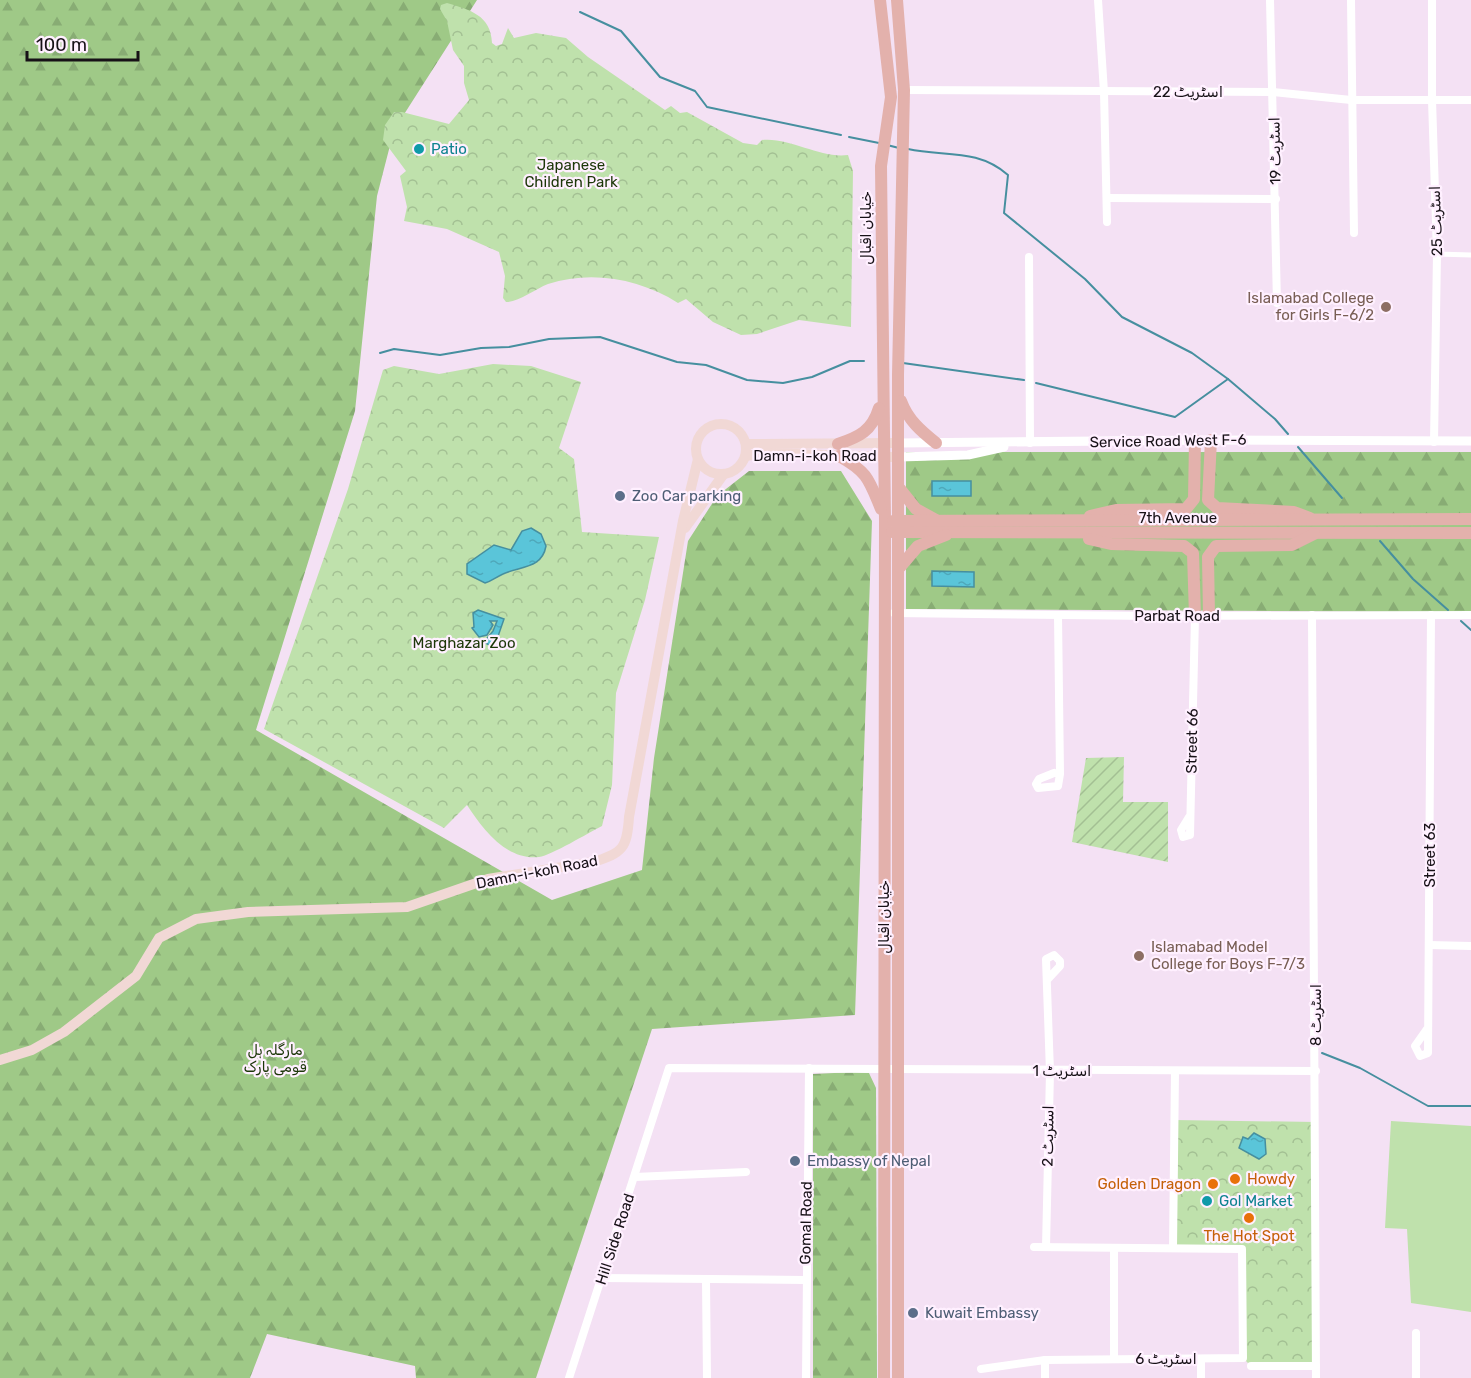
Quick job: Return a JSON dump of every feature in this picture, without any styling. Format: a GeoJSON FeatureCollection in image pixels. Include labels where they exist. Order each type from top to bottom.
{"type":"FeatureCollection","features":[{"type":"Feature","properties":{"kind":"main road","name":"خیابان اقبال"},"geometry":{"type":"LineString","coordinates":[[880,0],[891,97],[881,166],[882,399],[885,457],[883,611],[884,1378]]}},
{"type":"Feature","properties":{"kind":"main road","name":"خیابان اقبال"},"geometry":{"type":"LineString","coordinates":[[897,0],[904,90],[898,375],[900,488],[898,1378]]}},
{"type":"Feature","properties":{"kind":"main road"},"geometry":{"type":"LineString","coordinates":[[898,395],[906,414],[936,443]]}},
{"type":"Feature","properties":{"kind":"main road"},"geometry":{"type":"LineString","coordinates":[[882,399],[875,422],[867,431],[838,450],[859,466],[868,477],[885,527]]}},
{"type":"Feature","properties":{"kind":"main road"},"geometry":{"type":"LineString","coordinates":[[682,533],[723,475],[737,469],[746,456],[743,436],[730,426],[713,426],[699,438],[696,449],[698,459],[708,471],[723,475]]}},
{"type":"Feature","properties":{"kind":"main road"},"geometry":{"type":"LineString","coordinates":[[1068,521],[1116,510],[1185,508],[1194,499],[1195,440]]}},
{"type":"Feature","properties":{"kind":"main road"},"geometry":{"type":"LineString","coordinates":[[1209,616],[1208,557],[1216,546],[1292,545],[1318,526],[1294,512],[1217,508],[1208,500],[1211,440]]}},
{"type":"Feature","properties":{"kind":"main road","name":"Service Road West F-6"},"geometry":{"type":"LineString","coordinates":[[884,442],[899,443]]}},
{"type":"Feature","properties":{"kind":"main road","name":"Damn-i-koh Road"},"geometry":{"type":"LineString","coordinates":[[746,456],[764,453],[838,450],[884,442]]}},
{"type":"Feature","properties":{"kind":"main road","name":"Damn-i-koh Road"},"geometry":{"type":"LineString","coordinates":[[746,444],[838,450],[885,457]]}},
{"type":"Feature","properties":{"kind":"main road"},"geometry":{"type":"LineString","coordinates":[[885,457],[899,457]]}},
{"type":"Feature","properties":{"kind":"main road","name":"Damn-i-koh Road"},"geometry":{"type":"LineString","coordinates":[[0,1060],[32,1050],[64,1032],[136,976],[159,938],[196,919],[248,912],[407,907],[488,879],[593,862],[617,853],[628,839],[629,817],[698,459]]}},
{"type":"Feature","properties":{"kind":"main road"},"geometry":{"type":"LineString","coordinates":[[900,488],[916,509],[940,522]]}},
{"type":"Feature","properties":{"kind":"main road","name":"7th Avenue"},"geometry":{"type":"LineString","coordinates":[[899,526],[953,532],[1071,534],[1471,519]]}},
{"type":"Feature","properties":{"kind":"main road","name":"7th Avenue"},"geometry":{"type":"LineString","coordinates":[[885,527],[940,522],[1068,521],[1318,526],[1471,533]]}},
{"type":"Feature","properties":{"kind":"main road"},"geometry":{"type":"LineString","coordinates":[[900,567],[918,546],[953,532]]}},
{"type":"Feature","properties":{"kind":"main road"},"geometry":{"type":"LineString","coordinates":[[1071,534],[1111,544],[1184,546],[1193,553],[1195,616]]}},
{"type":"Feature","properties":{"kind":"street"},"geometry":{"type":"LineString","coordinates":[[1098,0],[1104,92],[1107,222]]}},
{"type":"Feature","properties":{"kind":"street","name":"اسٹریٹ 19"},"geometry":{"type":"LineString","coordinates":[[1270,0],[1276,199],[1276,303]]}},
{"type":"Feature","properties":{"kind":"street"},"geometry":{"type":"LineString","coordinates":[[1351,0],[1354,232]]}},
{"type":"Feature","properties":{"kind":"street","name":"اسٹریٹ 25"},"geometry":{"type":"LineString","coordinates":[[1432,0],[1432,100],[1437,254],[1434,442]]}},
{"type":"Feature","properties":{"kind":"street","name":"اسٹریٹ 22"},"geometry":{"type":"LineString","coordinates":[[904,90],[1273,92],[1351,100],[1471,100]]}},
{"type":"Feature","properties":{"kind":"street"},"geometry":{"type":"LineString","coordinates":[[1107,198],[1276,199]]}},
{"type":"Feature","properties":{"kind":"street"},"geometry":{"type":"LineString","coordinates":[[1437,254],[1471,255]]}},
{"type":"Feature","properties":{"kind":"street"},"geometry":{"type":"LineString","coordinates":[[899,457],[968,455],[1030,443],[1029,257]]}},
{"type":"Feature","properties":{"kind":"street","name":"Service Road West F-6"},"geometry":{"type":"LineString","coordinates":[[899,443],[1195,440],[1471,441]]}},
{"type":"Feature","properties":{"kind":"street","name":"Service Road West F-6"},"geometry":{"type":"LineString","coordinates":[[1451,442],[1471,448]]}},
{"type":"Feature","properties":{"kind":"street","name":"Parbat Road"},"geometry":{"type":"LineString","coordinates":[[883,611],[900,614],[1471,615]]}},
{"type":"Feature","properties":{"kind":"street"},"geometry":{"type":"LineString","coordinates":[[1054,773],[1039,779],[1036,784],[1038,788],[1058,786],[1060,774],[1058,615]]}},
{"type":"Feature","properties":{"kind":"street","name":"اسٹریٹ 8"},"geometry":{"type":"LineString","coordinates":[[1312,615],[1316,1378]]}},
{"type":"Feature","properties":{"kind":"street","name":"Street 63"},"geometry":{"type":"LineString","coordinates":[[1427,1029],[1415,1046],[1420,1056],[1428,1053],[1431,615]]}},
{"type":"Feature","properties":{"kind":"street","name":"Street 66"},"geometry":{"type":"LineString","coordinates":[[1189,818],[1181,830],[1184,837],[1190,835],[1195,616]]}},
{"type":"Feature","properties":{"kind":"street"},"geometry":{"type":"LineString","coordinates":[[1430,945],[1471,946]]}},
{"type":"Feature","properties":{"kind":"street","name":"اسٹریٹ 2"},"geometry":{"type":"LineString","coordinates":[[1046,1247],[1050,1072],[1046,958],[1054,955],[1060,961],[1060,966],[1047,980]]}},
{"type":"Feature","properties":{"kind":"street","name":"Hill Side Road"},"geometry":{"type":"LineString","coordinates":[[569,1378],[669,1068],[808,1068]]}},
{"type":"Feature","properties":{"kind":"street","name":"اسٹریٹ 1"},"geometry":{"type":"LineString","coordinates":[[808,1068],[1050,1072],[1316,1071]]}},
{"type":"Feature","properties":{"kind":"street","name":"Gomal Road"},"geometry":{"type":"LineString","coordinates":[[806,1378],[808,1068]]}},
{"type":"Feature","properties":{"kind":"street"},"geometry":{"type":"LineString","coordinates":[[1173,1248],[1175,1071]]}},
{"type":"Feature","properties":{"kind":"street"},"geometry":{"type":"LineString","coordinates":[[635,1177],[746,1172]]}},
{"type":"Feature","properties":{"kind":"street"},"geometry":{"type":"LineString","coordinates":[[1034,1247],[1242,1249],[1243,1358],[1251,1366],[1316,1366]]}},
{"type":"Feature","properties":{"kind":"street"},"geometry":{"type":"LineString","coordinates":[[1113,1248],[1114,1359]]}},
{"type":"Feature","properties":{"kind":"street"},"geometry":{"type":"LineString","coordinates":[[602,1278],[706,1281],[805,1280]]}},
{"type":"Feature","properties":{"kind":"street"},"geometry":{"type":"LineString","coordinates":[[706,1281],[707,1378]]}},
{"type":"Feature","properties":{"kind":"street"},"geometry":{"type":"LineString","coordinates":[[1416,1333],[1416,1378]]}},
{"type":"Feature","properties":{"kind":"street","name":"اسٹریٹ 6"},"geometry":{"type":"LineString","coordinates":[[981,1369],[1045,1360],[1243,1358]]}},
{"type":"Feature","properties":{"kind":"street"},"geometry":{"type":"LineString","coordinates":[[1201,1359],[1201,1378]]}},
{"type":"Feature","properties":{"kind":"street"},"geometry":{"type":"LineString","coordinates":[[1045,1360],[1045,1378]]}},
{"type":"Feature","properties":{"kind":"green space","name":"مارگلہ ہل قومی پارک"},"geometry":{"type":"Polygon","coordinates":[[[0,0],[477,0],[394,130],[377,196],[355,411],[256,730],[552,900],[642,870],[654,758],[688,541],[717,496],[749,471],[841,471],[872,521],[855,1015],[652,1029],[536,1378],[416,1378],[415,1366],[267,1334],[250,1378],[0,1378],[0,0]]]}},
{"type":"Feature","properties":{"kind":"green space","name":"Japanese Children Park"},"geometry":{"type":"Polygon","coordinates":[[[447,3],[478,15],[488,26],[492,43],[496,46],[502,44],[508,28],[514,38],[536,33],[566,38],[588,57],[665,110],[671,106],[680,113],[687,112],[743,143],[757,145],[762,140],[773,140],[827,154],[848,155],[853,171],[851,327],[799,320],[757,334],[741,335],[713,322],[686,299],[678,303],[648,288],[615,279],[565,280],[548,284],[522,298],[506,302],[503,298],[505,276],[499,252],[447,229],[404,221],[407,207],[400,176],[406,171],[383,140],[385,125],[394,112],[449,124],[469,100],[464,83],[464,66],[453,50],[447,21],[440,9],[441,5],[447,3]]]}},
{"type":"Feature","properties":{"kind":"green space","name":"Marghazar Zoo"},"geometry":{"type":"Polygon","coordinates":[[[493,364],[531,366],[581,382],[559,448],[574,459],[582,532],[659,537],[645,600],[616,693],[612,785],[602,826],[539,857],[516,854],[496,841],[467,805],[444,828],[264,729],[348,489],[383,370],[394,366],[439,374],[493,364]]]}},
{"type":"Feature","properties":{"kind":"green space"},"geometry":{"type":"Polygon","coordinates":[[[906,452],[1471,452],[1471,612],[906,609],[906,452]]]}},
{"type":"Feature","properties":{"kind":"green space"},"geometry":{"type":"Polygon","coordinates":[[[1124,757],[1123,802],[1168,802],[1168,862],[1072,842],[1086,758],[1124,757]]]}},
{"type":"Feature","properties":{"kind":"green space"},"geometry":{"type":"Polygon","coordinates":[[[869,1073],[876,1088],[877,1378],[813,1378],[813,1074],[869,1073]]]}},
{"type":"Feature","properties":{"kind":"green space"},"geometry":{"type":"Polygon","coordinates":[[[1174,1120],[1316,1122],[1316,1366],[1251,1366],[1243,1358],[1242,1249],[1173,1248],[1174,1120]]]}},
{"type":"Feature","properties":{"kind":"green space"},"geometry":{"type":"Polygon","coordinates":[[[1391,1121],[1471,1126],[1471,1312],[1411,1303],[1407,1229],[1385,1228],[1391,1121]]]}},
{"type":"Feature","properties":{"kind":"water"},"geometry":{"type":"Polygon","coordinates":[[[932,481],[971,481],[971,496],[932,496],[932,481]]]}},
{"type":"Feature","properties":{"kind":"water"},"geometry":{"type":"Polygon","coordinates":[[[531,528],[541,534],[546,546],[544,553],[535,563],[510,571],[485,583],[467,574],[467,564],[494,545],[511,550],[522,531],[531,528]]]}},
{"type":"Feature","properties":{"kind":"water"},"geometry":{"type":"Polygon","coordinates":[[[932,571],[974,572],[974,587],[932,586],[932,571]]]}},
{"type":"Feature","properties":{"kind":"water"},"geometry":{"type":"Polygon","coordinates":[[[478,610],[504,619],[494,648],[484,642],[493,631],[497,621],[490,621],[493,625],[487,635],[479,637],[472,628],[474,627],[473,613],[478,610]]]}},
{"type":"Feature","properties":{"kind":"water"},"geometry":{"type":"Polygon","coordinates":[[[1254,1133],[1265,1139],[1266,1154],[1259,1159],[1239,1148],[1243,1137],[1248,1139],[1254,1133]]]}},
{"type":"Feature","properties":{"kind":"waterway"},"geometry":{"type":"LineString","coordinates":[[580,12],[621,31],[660,77],[695,91],[707,107],[841,135]]}},
{"type":"Feature","properties":{"kind":"waterway"},"geometry":{"type":"LineString","coordinates":[[849,137],[879,143]]}},
{"type":"Feature","properties":{"kind":"waterway"},"geometry":{"type":"LineString","coordinates":[[887,145],[899,148]]}},
{"type":"Feature","properties":{"kind":"waterway"},"geometry":{"type":"LineString","coordinates":[[908,149],[972,157],[996,166],[1008,175],[1004,213],[1085,279],[1122,317],[1192,353],[1228,379]]}},
{"type":"Feature","properties":{"kind":"waterway"},"geometry":{"type":"LineString","coordinates":[[380,353],[394,349],[440,355],[481,348],[509,347],[549,339],[600,337],[677,362],[706,365],[747,380],[783,383],[812,377],[850,361],[864,361]]}},
{"type":"Feature","properties":{"kind":"waterway"},"geometry":{"type":"LineString","coordinates":[[903,363],[1024,380]]}},
{"type":"Feature","properties":{"kind":"waterway"},"geometry":{"type":"LineString","coordinates":[[1036,383],[1175,417],[1228,379],[1275,419],[1288,434]]}},
{"type":"Feature","properties":{"kind":"waterway"},"geometry":{"type":"LineString","coordinates":[[1298,447],[1342,498]]}},
{"type":"Feature","properties":{"kind":"waterway"},"geometry":{"type":"LineString","coordinates":[[1380,541],[1413,579],[1448,610]]}},
{"type":"Feature","properties":{"kind":"waterway"},"geometry":{"type":"LineString","coordinates":[[1461,621],[1471,630]]}},
{"type":"Feature","properties":{"kind":"waterway"},"geometry":{"type":"LineString","coordinates":[[1322,1053],[1360,1068],[1428,1106],[1471,1106]]}},
{"type":"Feature","properties":{"kind":"place","name":"Patio"},"geometry":{"type":"Point","coordinates":[419,149]}},
{"type":"Feature","properties":{"kind":"place","name":"Islamabad College for Girls F-6/2"},"geometry":{"type":"Point","coordinates":[1386,307]}},
{"type":"Feature","properties":{"kind":"place","name":"Zoo Car parking"},"geometry":{"type":"Point","coordinates":[620,496]}},
{"type":"Feature","properties":{"kind":"place","name":"Islamabad Model College for Boys F-7/3"},"geometry":{"type":"Point","coordinates":[1139,956]}},
{"type":"Feature","properties":{"kind":"place","name":"Embassy of Nepal"},"geometry":{"type":"Point","coordinates":[795,1161]}},
{"type":"Feature","properties":{"kind":"place","name":"Howdy"},"geometry":{"type":"Point","coordinates":[1235,1179]}},
{"type":"Feature","properties":{"kind":"place","name":"Golden Dragon"},"geometry":{"type":"Point","coordinates":[1213,1184]}},
{"type":"Feature","properties":{"kind":"place","name":"Gol Market"},"geometry":{"type":"Point","coordinates":[1207,1201]}},
{"type":"Feature","properties":{"kind":"place","name":"The Hot Spot"},"geometry":{"type":"Point","coordinates":[1249,1218]}},
{"type":"Feature","properties":{"kind":"place","name":"Kuwait Embassy"},"geometry":{"type":"Point","coordinates":[913,1313]}}]}
